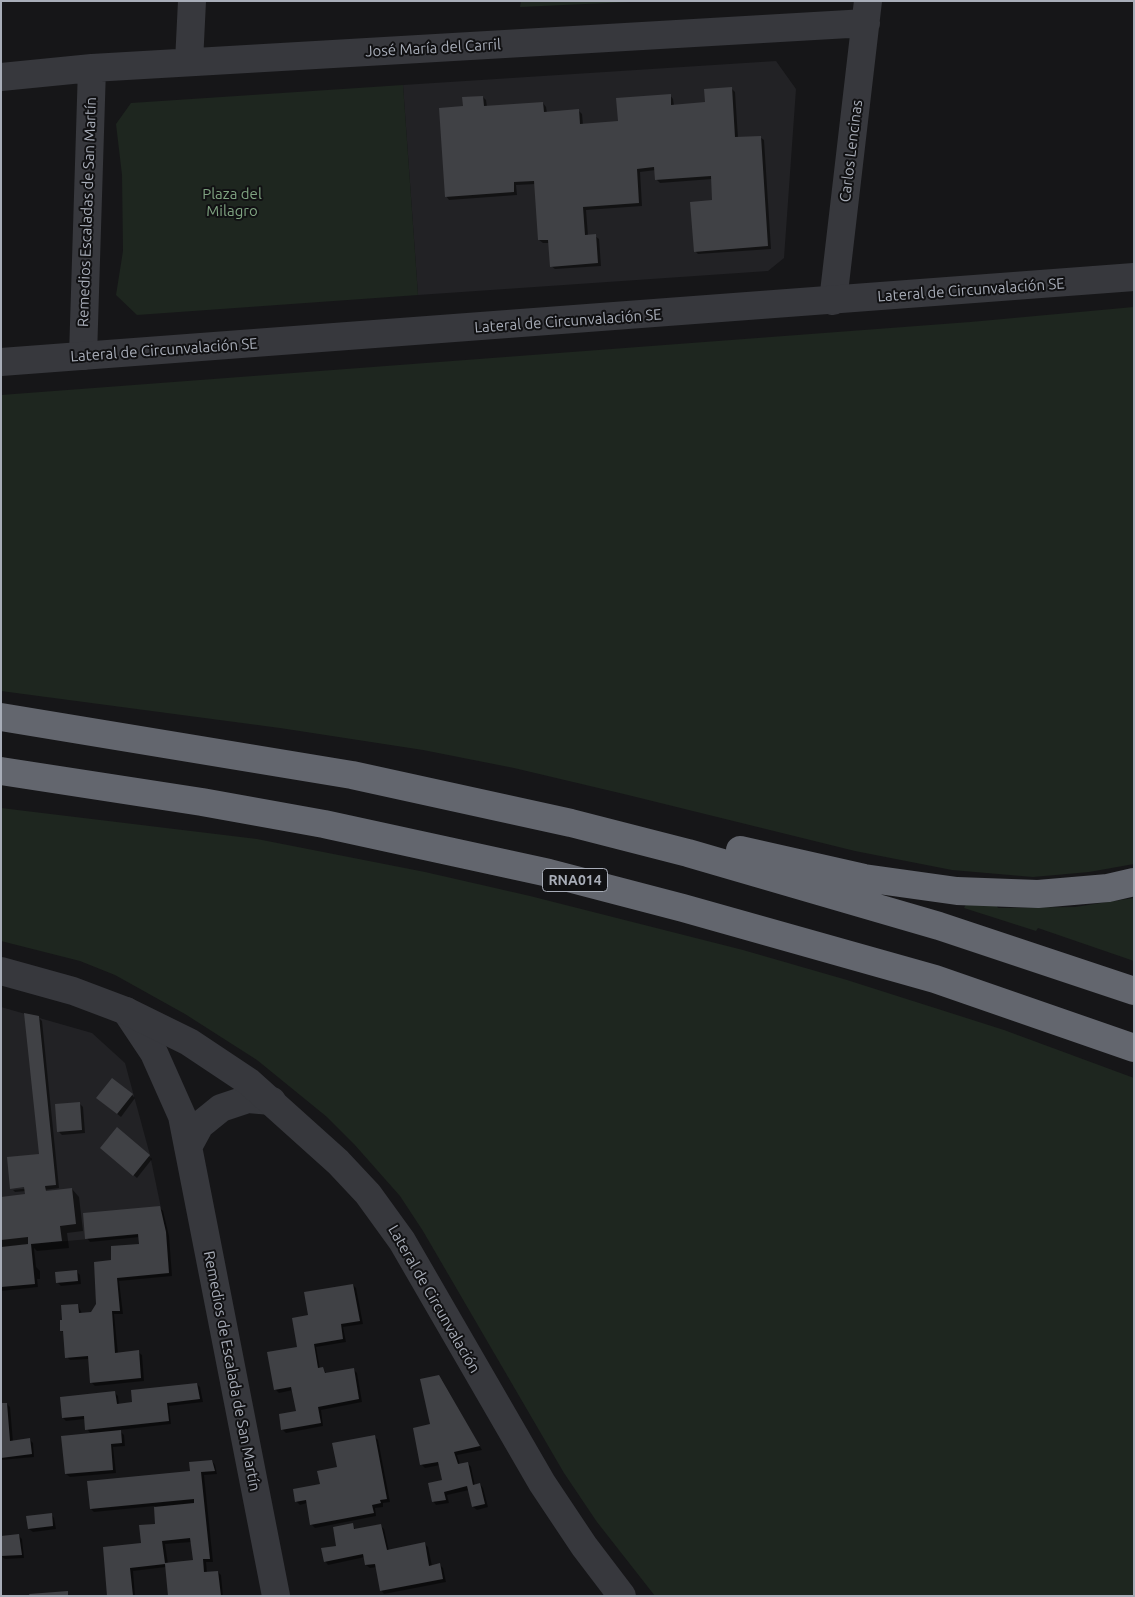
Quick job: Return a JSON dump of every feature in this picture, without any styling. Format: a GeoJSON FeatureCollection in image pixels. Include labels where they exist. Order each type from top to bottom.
{"type":"FeatureCollection","features":[{"type":"Feature","properties":{"kind":"highway"},"geometry":{"type":"LineString","coordinates":[[1,717],[342,773],[571,823],[688,853],[939,926],[1134,991]]}},
{"type":"Feature","properties":{"kind":"highway","name":"RNA014"},"geometry":{"type":"LineString","coordinates":[[1,772],[126,790],[315,822],[549,874],[693,910],[935,979],[1134,1048]]}},
{"type":"Feature","properties":{"kind":"highway"},"geometry":{"type":"LineString","coordinates":[[571,823],[738,850],[864,878],[957,890],[1038,894],[1108,888],[1134,882]]}},
{"type":"Feature","properties":{"kind":"street"},"geometry":{"type":"LineString","coordinates":[[189,62],[192,1]]}},
{"type":"Feature","properties":{"kind":"street","name":"José María del Carril"},"geometry":{"type":"LineString","coordinates":[[1,77],[92,68],[867,12]]}},
{"type":"Feature","properties":{"kind":"street","name":"Carlos Lencinas"},"geometry":{"type":"LineString","coordinates":[[833,301],[867,12]]}},
{"type":"Feature","properties":{"kind":"street","name":"Remedios Escaladas de San Martín"},"geometry":{"type":"LineString","coordinates":[[83,356],[92,68]]}},
{"type":"Feature","properties":{"kind":"street","name":"Lateral de Circunvalación SE"},"geometry":{"type":"LineString","coordinates":[[1,362],[1134,277]]}},
{"type":"Feature","properties":{"kind":"street","name":"Lateral de Circunvalación"},"geometry":{"type":"LineString","coordinates":[[1,971],[73,991],[126,1011],[165,1029],[208,1053],[272,1101],[338,1162],[368,1194],[393,1228],[542,1483],[584,1546],[622,1596]]}},
{"type":"Feature","properties":{"kind":"street","name":"Remedios de Escalada de San Martín"},"geometry":{"type":"LineString","coordinates":[[126,1011],[154,1053],[182,1116],[276,1596]]}},
{"type":"Feature","properties":{"kind":"street"},"geometry":{"type":"LineString","coordinates":[[188,1146],[200,1125],[221,1108],[248,1099],[272,1101]]}},
{"type":"Feature","properties":{"kind":"shaded area"},"geometry":{"type":"Polygon","coordinates":[[[776,61],[796,89],[784,258],[768,271],[418,295],[403,85],[776,61]]]}},
{"type":"Feature","properties":{"kind":"shaded area"},"geometry":{"type":"Polygon","coordinates":[[[1,1007],[92,1033],[125,1063],[150,1155],[166,1232],[1,1247],[1,1007]]]}},
{"type":"Feature","properties":{"kind":"green space"},"geometry":{"type":"Polygon","coordinates":[[[521,1],[652,1],[520,7],[521,1]]]}},
{"type":"Feature","properties":{"kind":"green space","name":"Plaza del Milagro"},"geometry":{"type":"Polygon","coordinates":[[[403,85],[418,295],[137,315],[116,295],[123,251],[122,175],[116,124],[131,103],[403,85]]]}},
{"type":"Feature","properties":{"kind":"green space"},"geometry":{"type":"Polygon","coordinates":[[[1134,307],[1134,864],[1089,872],[1033,877],[952,870],[855,851],[514,768],[423,750],[280,728],[1,691],[1,395],[970,322],[1134,307]]]}},
{"type":"Feature","properties":{"kind":"green space"},"geometry":{"type":"Polygon","coordinates":[[[1,808],[257,839],[425,872],[530,896],[743,950],[847,980],[1004,1030],[1134,1078],[1134,1596],[655,1596],[597,1522],[564,1473],[423,1231],[400,1196],[354,1144],[327,1117],[257,1060],[185,1014],[115,975],[80,961],[1,941],[1,808]]]}},
{"type":"Feature","properties":{"kind":"green space"},"geometry":{"type":"Polygon","coordinates":[[[1134,898],[1134,961],[1038,928],[1036,931],[964,908],[966,904],[997,906],[998,908],[1075,907],[1134,898]]]}},
{"type":"Feature","properties":{"kind":"building"},"geometry":{"type":"Polygon","coordinates":[[[732,87],[735,137],[761,136],[768,246],[694,252],[690,202],[712,200],[711,176],[655,180],[654,167],[637,169],[639,203],[583,207],[585,235],[596,234],[598,263],[550,267],[548,240],[538,240],[534,181],[514,182],[514,192],[445,197],[439,108],[463,106],[462,97],[483,96],[484,106],[543,102],[544,112],[579,109],[580,124],[618,121],[616,98],[671,94],[671,105],[705,102],[704,89],[732,87]]]}},
{"type":"Feature","properties":{"kind":"building"},"geometry":{"type":"Polygon","coordinates":[[[24,1013],[39,1016],[56,1185],[45,1186],[46,1191],[72,1188],[76,1224],[60,1226],[62,1241],[31,1244],[35,1284],[1,1287],[1,1247],[28,1244],[28,1237],[1,1240],[1,1197],[25,1194],[24,1187],[10,1189],[7,1157],[39,1154],[24,1013]]]}},
{"type":"Feature","properties":{"kind":"building"},"geometry":{"type":"Polygon","coordinates":[[[112,1078],[133,1094],[117,1114],[96,1098],[112,1078]]]}},
{"type":"Feature","properties":{"kind":"building"},"geometry":{"type":"Polygon","coordinates":[[[80,1102],[82,1130],[57,1132],[55,1104],[80,1102]]]}},
{"type":"Feature","properties":{"kind":"building"},"geometry":{"type":"Polygon","coordinates":[[[117,1127],[150,1155],[133,1176],[100,1148],[117,1127]]]}},
{"type":"Feature","properties":{"kind":"building"},"geometry":{"type":"Polygon","coordinates":[[[160,1206],[166,1232],[169,1273],[117,1278],[120,1311],[112,1311],[115,1353],[139,1350],[141,1378],[90,1383],[88,1356],[65,1358],[63,1331],[60,1331],[60,1320],[62,1320],[61,1305],[78,1304],[79,1313],[91,1312],[96,1304],[94,1262],[111,1260],[111,1246],[139,1244],[138,1234],[85,1239],[83,1213],[160,1206]]]}},
{"type":"Feature","properties":{"kind":"building"},"geometry":{"type":"Polygon","coordinates":[[[77,1270],[78,1281],[56,1283],[55,1272],[77,1270]]]}},
{"type":"Feature","properties":{"kind":"building"},"geometry":{"type":"Polygon","coordinates":[[[353,1284],[360,1321],[341,1324],[343,1339],[314,1344],[318,1368],[323,1367],[325,1373],[354,1368],[359,1399],[318,1407],[321,1423],[281,1430],[279,1414],[296,1411],[291,1387],[274,1390],[267,1352],[297,1347],[292,1318],[308,1315],[304,1292],[353,1284]]]}},
{"type":"Feature","properties":{"kind":"building"},"geometry":{"type":"Polygon","coordinates":[[[439,1375],[480,1446],[454,1452],[458,1464],[468,1462],[473,1485],[480,1483],[485,1504],[472,1507],[467,1486],[444,1492],[446,1500],[432,1502],[428,1483],[442,1480],[438,1462],[420,1465],[413,1428],[430,1424],[420,1379],[439,1375]]]}},
{"type":"Feature","properties":{"kind":"building"},"geometry":{"type":"Polygon","coordinates":[[[197,1383],[200,1399],[167,1403],[169,1421],[85,1430],[84,1416],[62,1418],[60,1397],[115,1391],[117,1404],[132,1402],[131,1390],[197,1383]]]}},
{"type":"Feature","properties":{"kind":"building"},"geometry":{"type":"Polygon","coordinates":[[[1,1403],[7,1403],[10,1441],[30,1438],[32,1454],[1,1458],[1,1403]]]}},
{"type":"Feature","properties":{"kind":"building"},"geometry":{"type":"Polygon","coordinates":[[[121,1430],[122,1443],[111,1444],[113,1470],[65,1474],[61,1436],[121,1430]]]}},
{"type":"Feature","properties":{"kind":"building"},"geometry":{"type":"Polygon","coordinates":[[[375,1435],[387,1499],[380,1500],[381,1503],[372,1505],[374,1513],[310,1525],[306,1500],[295,1502],[293,1489],[320,1484],[317,1471],[337,1467],[332,1443],[375,1435]]]}},
{"type":"Feature","properties":{"kind":"building"},"geometry":{"type":"Polygon","coordinates":[[[212,1460],[215,1471],[201,1472],[210,1559],[203,1559],[204,1572],[218,1571],[221,1596],[168,1596],[165,1564],[130,1568],[133,1596],[107,1596],[103,1547],[141,1543],[139,1525],[155,1524],[154,1507],[194,1503],[194,1499],[90,1509],[87,1481],[190,1471],[189,1462],[212,1460]],[[190,1538],[162,1541],[165,1563],[193,1560],[190,1538]]]}},
{"type":"Feature","properties":{"kind":"building"},"geometry":{"type":"Polygon","coordinates":[[[52,1513],[53,1526],[28,1529],[26,1516],[52,1513]]]}},
{"type":"Feature","properties":{"kind":"building"},"geometry":{"type":"Polygon","coordinates":[[[353,1523],[354,1529],[381,1524],[387,1550],[425,1542],[429,1566],[440,1563],[443,1579],[380,1591],[375,1564],[365,1565],[363,1554],[324,1562],[321,1548],[336,1546],[333,1527],[353,1523]]]}},
{"type":"Feature","properties":{"kind":"building"},"geometry":{"type":"Polygon","coordinates":[[[19,1534],[22,1555],[1,1556],[1,1536],[19,1534]]]}},
{"type":"Feature","properties":{"kind":"building"},"geometry":{"type":"Polygon","coordinates":[[[68,1591],[68,1596],[30,1596],[29,1594],[68,1591]]]}}]}
